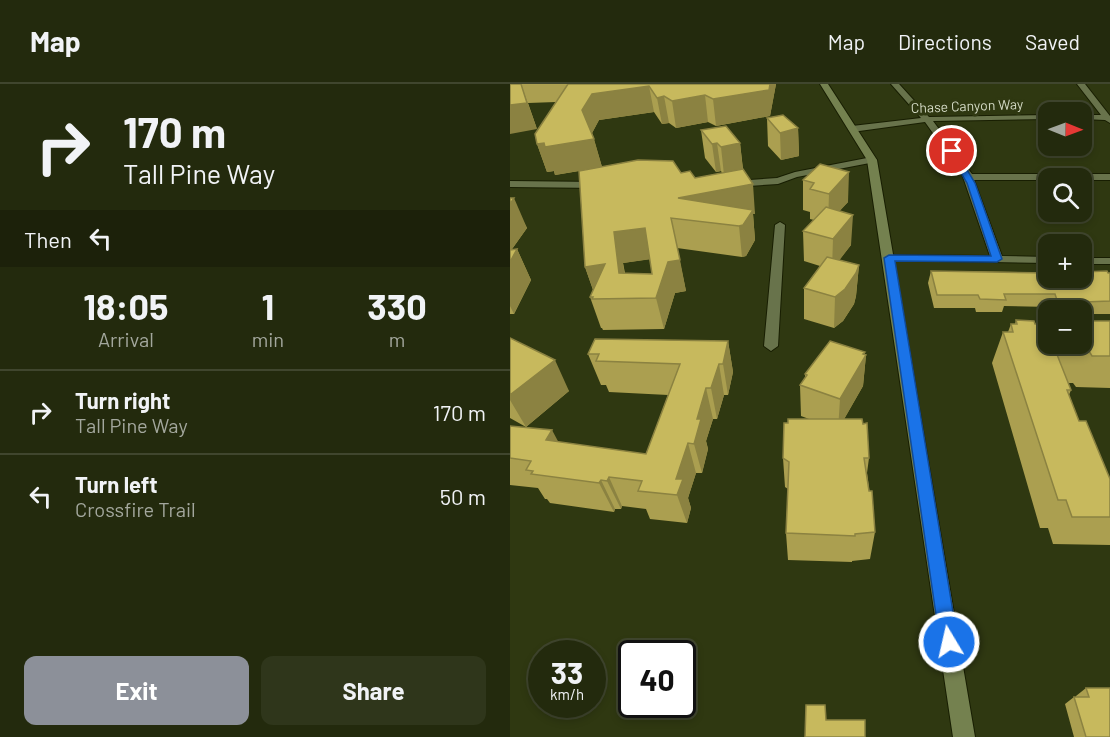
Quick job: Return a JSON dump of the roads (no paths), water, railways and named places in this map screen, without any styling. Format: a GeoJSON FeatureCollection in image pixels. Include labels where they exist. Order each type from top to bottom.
{"type":"FeatureCollection","features":[{"type":"Feature","properties":{"kind":"street"},"geometry":{"type":"LineString","coordinates":[[824,84],[872,160],[964,737]]}},
{"type":"Feature","properties":{"kind":"street"},"geometry":{"type":"LineString","coordinates":[[895,84],[927,119],[952,151],[968,177],[997,259]]}},
{"type":"Feature","properties":{"kind":"street"},"geometry":{"type":"LineString","coordinates":[[1081,84],[1109,119]]}},
{"type":"Feature","properties":{"kind":"street","name":"Chase Canyon Way"},"geometry":{"type":"LineString","coordinates":[[852,129],[927,119],[1038,117]]}},
{"type":"Feature","properties":{"kind":"street"},"geometry":{"type":"LineString","coordinates":[[1092,118],[1109,119]]}},
{"type":"Feature","properties":{"kind":"street"},"geometry":{"type":"LineString","coordinates":[[726,185],[778,181],[795,175],[872,160]]}},
{"type":"Feature","properties":{"kind":"street"},"geometry":{"type":"LineString","coordinates":[[968,177],[1110,177]]}},
{"type":"Feature","properties":{"kind":"street"},"geometry":{"type":"LineString","coordinates":[[510,184],[555,186],[608,184]]}},
{"type":"Feature","properties":{"kind":"street"},"geometry":{"type":"LineString","coordinates":[[771,346],[780,225]]}},
{"type":"Feature","properties":{"kind":"street"},"geometry":{"type":"LineString","coordinates":[[889,258],[1038,260]]}},
{"type":"Feature","properties":{"kind":"street"},"geometry":{"type":"LineString","coordinates":[[1092,261],[1110,261]]}}]}
